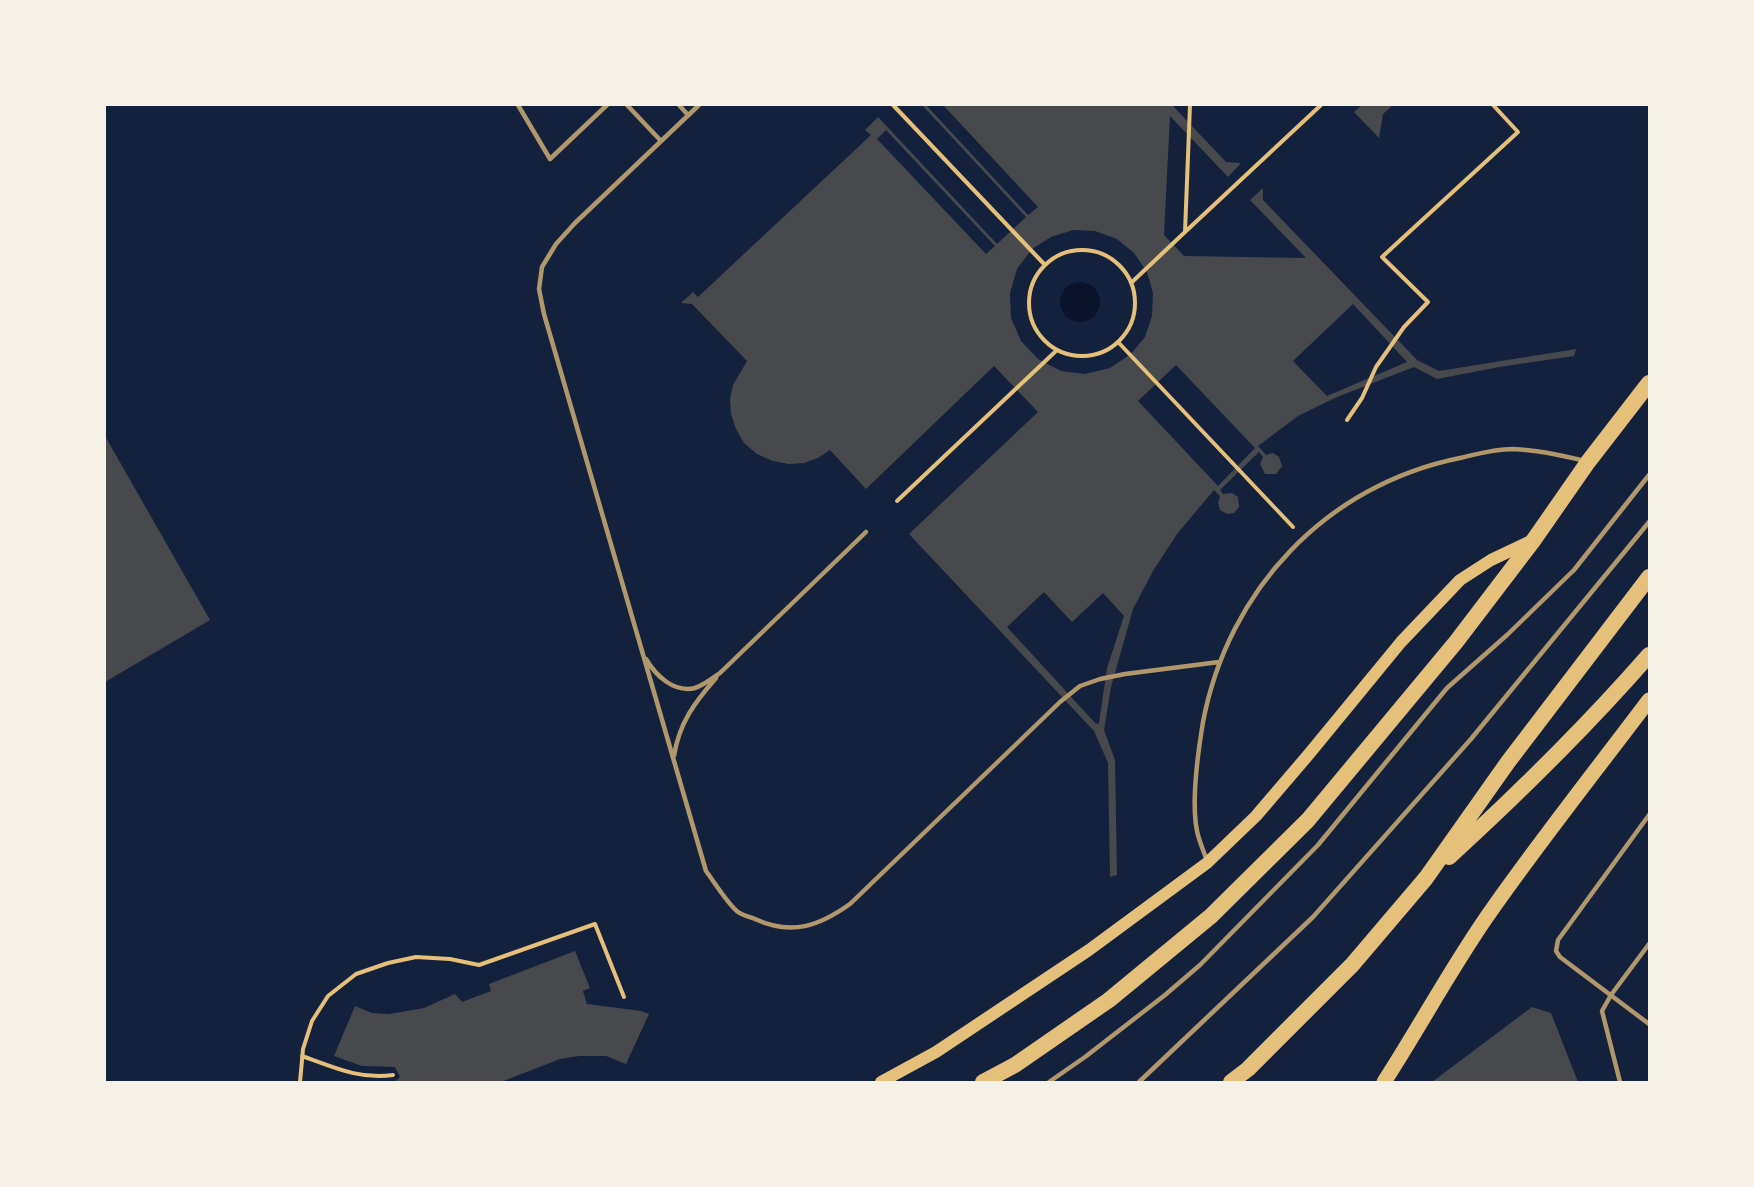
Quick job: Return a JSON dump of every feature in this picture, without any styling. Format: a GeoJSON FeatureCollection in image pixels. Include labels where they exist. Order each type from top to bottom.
{"type":"FeatureCollection","features":[{"type":"Feature","properties":{"kind":"highway"},"geometry":{"type":"LineString","coordinates":[[983,1082],[1015,1065],[1109,1000],[1211,916],[1308,820],[1456,642],[1649,383]]}},
{"type":"Feature","properties":{"kind":"highway"},"geometry":{"type":"LineString","coordinates":[[1231,1082],[1248,1069],[1352,965],[1426,878],[1508,762],[1649,577]]}},
{"type":"Feature","properties":{"kind":"highway"},"geometry":{"type":"LineString","coordinates":[[1426,878],[1499,811],[1618,691],[1649,655]]}},
{"type":"Feature","properties":{"kind":"main road"},"geometry":{"type":"LineString","coordinates":[[881,1082],[936,1052],[1079,957],[1208,863],[1256,816],[1401,642],[1460,580],[1491,560],[1533,540]]}},
{"type":"Feature","properties":{"kind":"main road"},"geometry":{"type":"LineString","coordinates":[[1384,1082],[1493,908],[1649,700]]}},
{"type":"Feature","properties":{"kind":"lane"},"geometry":{"type":"LineString","coordinates":[[518,105],[550,159],[607,105]]}},
{"type":"Feature","properties":{"kind":"lane"},"geometry":{"type":"LineString","coordinates":[[627,105],[661,141]]}},
{"type":"Feature","properties":{"kind":"lane"},"geometry":{"type":"LineString","coordinates":[[679,105],[688,115]]}},
{"type":"Feature","properties":{"kind":"lane"},"geometry":{"type":"LineString","coordinates":[[699,105],[575,222],[556,244],[542,267],[539,289],[544,314],[706,871],[738,912],[762,923],[787,929],[812,926],[833,916],[850,904],[1060,702],[1080,686],[1125,674],[1219,662]]}},
{"type":"Feature","properties":{"kind":"lane"},"geometry":{"type":"LineString","coordinates":[[1208,863],[1197,831],[1196,780],[1206,705],[1219,662],[1248,604],[1268,575],[1289,551],[1324,520],[1380,484],[1445,461],[1500,450],[1551,453],[1588,462]]}},
{"type":"Feature","properties":{"kind":"lane"},"geometry":{"type":"LineString","coordinates":[[1049,1082],[1085,1057],[1200,965],[1318,845],[1447,687],[1507,635],[1574,570],[1649,476]]}},
{"type":"Feature","properties":{"kind":"lane"},"geometry":{"type":"LineString","coordinates":[[1139,1082],[1313,917],[1471,740],[1649,522]]}},
{"type":"Feature","properties":{"kind":"lane"},"geometry":{"type":"LineString","coordinates":[[673,759],[677,737],[686,717],[700,696],[720,673],[866,532]]}},
{"type":"Feature","properties":{"kind":"lane"},"geometry":{"type":"LineString","coordinates":[[643,654],[652,669],[663,680],[681,689],[697,687],[720,673]]}},
{"type":"Feature","properties":{"kind":"lane"},"geometry":{"type":"LineString","coordinates":[[1649,816],[1557,939],[1556,945],[1560,957],[1649,1024]]}},
{"type":"Feature","properties":{"kind":"lane"},"geometry":{"type":"LineString","coordinates":[[1620,1082],[1602,1011],[1611,995],[1649,944]]}},
{"type":"Feature","properties":{"kind":"path"},"geometry":{"type":"LineString","coordinates":[[893,105],[1045,265]]}},
{"type":"Feature","properties":{"kind":"path"},"geometry":{"type":"LineString","coordinates":[[1185,232],[1190,105]]}},
{"type":"Feature","properties":{"kind":"path"},"geometry":{"type":"LineString","coordinates":[[1131,283],[1321,105]]}},
{"type":"Feature","properties":{"kind":"path"},"geometry":{"type":"LineString","coordinates":[[1347,420],[1362,398],[1376,367],[1404,327],[1428,302],[1382,257],[1518,132],[1493,105]]}},
{"type":"Feature","properties":{"kind":"path"},"geometry":{"type":"LineString","coordinates":[[1079,250],[1096,252],[1112,259],[1124,271],[1131,283],[1136,305],[1132,322],[1123,338],[1109,350],[1092,356],[1074,356],[1057,350],[1043,339],[1033,325],[1029,308],[1030,291],[1036,275],[1045,265],[1062,254],[1079,250]]}},
{"type":"Feature","properties":{"kind":"path"},"geometry":{"type":"LineString","coordinates":[[1118,342],[1289,524]]}},
{"type":"Feature","properties":{"kind":"path"},"geometry":{"type":"LineString","coordinates":[[897,501],[1057,350]]}},
{"type":"Feature","properties":{"kind":"path"},"geometry":{"type":"LineString","coordinates":[[1287,535],[1299,522]]}},
{"type":"Feature","properties":{"kind":"path"},"geometry":{"type":"LineString","coordinates":[[300,1082],[302,1056],[312,1021],[328,996],[356,974],[388,963],[416,957],[450,958],[479,965],[595,924],[624,997]]}},
{"type":"Feature","properties":{"kind":"path"},"geometry":{"type":"LineString","coordinates":[[302,1056],[353,1074],[376,1078],[393,1075]]}},
{"type":"Feature","properties":{"kind":"water"},"geometry":{"type":"Polygon","coordinates":[[[1080,282],[1094,288],[1100,302],[1094,316],[1080,322],[1066,316],[1060,302],[1066,288],[1080,282]]]}},
{"type":"Feature","properties":{"kind":"building"},"geometry":{"type":"Polygon","coordinates":[[[922,105],[926,105],[1028,215],[1038,207],[943,105],[1172,105],[1226,162],[1241,163],[1228,177],[1170,116],[1164,235],[1184,256],[1306,258],[1250,200],[1263,188],[1263,200],[1417,360],[1439,371],[1576,349],[1574,356],[1437,379],[1414,367],[1337,397],[1298,416],[1258,446],[1266,455],[1273,453],[1279,457],[1282,466],[1276,474],[1265,474],[1260,464],[1263,457],[1259,452],[1220,490],[1223,494],[1232,493],[1238,497],[1239,507],[1234,513],[1227,514],[1220,510],[1218,503],[1220,496],[1214,490],[1177,534],[1153,571],[1133,609],[1111,687],[1104,730],[1115,760],[1117,875],[1110,877],[1108,763],[1094,731],[909,534],[1038,412],[994,366],[866,489],[830,450],[804,463],[789,464],[773,461],[757,454],[744,443],[731,414],[730,399],[733,385],[747,361],[692,304],[681,303],[693,292],[698,297],[871,135],[865,130],[878,117],[997,244],[1026,217],[922,105]],[[886,130],[877,139],[986,254],[995,246],[886,130]],[[1073,230],[1051,237],[1032,249],[1017,269],[1010,293],[1011,318],[1021,341],[1038,359],[1061,371],[1085,374],[1110,368],[1131,354],[1145,337],[1152,316],[1153,293],[1147,272],[1134,253],[1117,239],[1095,231],[1073,230]],[[1353,304],[1293,361],[1327,396],[1407,362],[1353,304]],[[1176,365],[1138,401],[1218,486],[1255,448],[1176,365]],[[1044,592],[1007,627],[1096,724],[1099,723],[1107,668],[1124,616],[1103,593],[1072,622],[1044,592]]]}},
{"type":"Feature","properties":{"kind":"building"},"geometry":{"type":"Polygon","coordinates":[[[1362,105],[1393,105],[1383,114],[1379,138],[1354,112],[1362,105]]]}},
{"type":"Feature","properties":{"kind":"building"},"geometry":{"type":"Polygon","coordinates":[[[105,436],[210,620],[105,682],[105,436]]]}},
{"type":"Feature","properties":{"kind":"building"},"geometry":{"type":"Polygon","coordinates":[[[575,951],[590,988],[583,991],[587,1004],[649,1014],[626,1064],[606,1056],[579,1056],[560,1059],[501,1082],[394,1082],[400,1077],[395,1067],[362,1066],[334,1056],[355,1006],[372,1013],[389,1014],[424,1008],[455,994],[462,1002],[491,991],[489,984],[575,951]]]}},
{"type":"Feature","properties":{"kind":"building"},"geometry":{"type":"Polygon","coordinates":[[[1532,1007],[1551,1013],[1578,1082],[1432,1082],[1532,1007]]]}}]}
